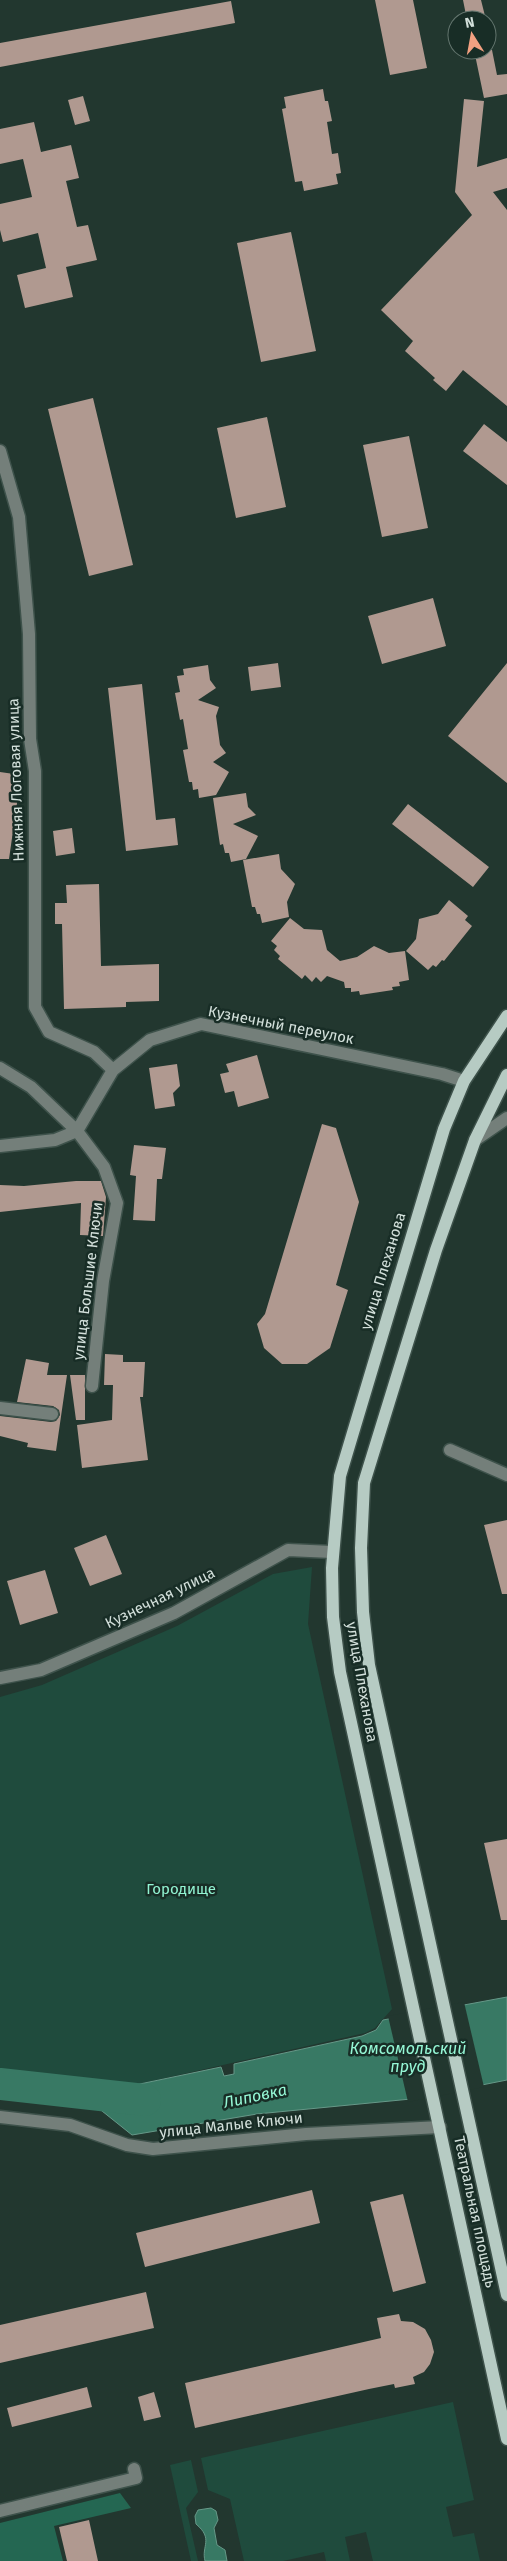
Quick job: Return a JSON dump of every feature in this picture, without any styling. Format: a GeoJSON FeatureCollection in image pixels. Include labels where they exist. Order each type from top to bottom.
{"type":"FeatureCollection","features":[{"type":"Feature","properties":{"kind":"main road","name":"улица Плеханова"},"geometry":{"type":"LineString","coordinates":[[436,2109],[340,1672],[333,1617],[332,1552],[340,1476],[441,1138],[464,1081],[507,1016]]}},
{"type":"Feature","properties":{"kind":"main road","name":"улица Плеханова"},"geometry":{"type":"LineString","coordinates":[[466,2102],[369,1665],[363,1612],[360,1548],[364,1483],[436,1250],[475,1140],[507,1075]]}},
{"type":"Feature","properties":{"kind":"main road","name":"Театральная площадь"},"geometry":{"type":"LineString","coordinates":[[466,2102],[507,2295]]}},
{"type":"Feature","properties":{"kind":"main road","name":"Театральная площадь"},"geometry":{"type":"LineString","coordinates":[[436,2109],[506,2427],[507,2439]]}},
{"type":"Feature","properties":{"kind":"street","name":"Нижняя Логовая улица"},"geometry":{"type":"LineString","coordinates":[[0,451],[19,517],[29,634],[30,739],[35,771],[35,1007],[49,1032],[94,1052],[113,1070]]}},
{"type":"Feature","properties":{"kind":"street","name":"Кузнечный переулок"},"geometry":{"type":"LineString","coordinates":[[77,1131],[113,1070],[150,1040],[201,1024],[464,1081]]}},
{"type":"Feature","properties":{"kind":"street","name":"улица Большие Ключи"},"geometry":{"type":"LineString","coordinates":[[0,1068],[32,1086],[77,1131],[104,1167],[117,1203],[103,1281],[92,1386]]}},
{"type":"Feature","properties":{"kind":"street"},"geometry":{"type":"LineString","coordinates":[[475,1140],[507,1118]]}},
{"type":"Feature","properties":{"kind":"street"},"geometry":{"type":"LineString","coordinates":[[0,1146],[55,1140],[77,1131]]}},
{"type":"Feature","properties":{"kind":"street"},"geometry":{"type":"LineString","coordinates":[[0,1408],[52,1414]]}},
{"type":"Feature","properties":{"kind":"street"},"geometry":{"type":"LineString","coordinates":[[450,1450],[507,1475]]}},
{"type":"Feature","properties":{"kind":"street","name":"Кузнечная улица"},"geometry":{"type":"LineString","coordinates":[[0,1678],[41,1670],[174,1613],[288,1550],[332,1552]]}},
{"type":"Feature","properties":{"kind":"street","name":"улица Малые Ключи"},"geometry":{"type":"LineString","coordinates":[[0,2117],[70,2124],[127,2145],[153,2149],[306,2134],[440,2127]]}},
{"type":"Feature","properties":{"kind":"street"},"geometry":{"type":"LineString","coordinates":[[0,2511],[136,2478],[134,2469]]}},
{"type":"Feature","properties":{"kind":"green space","name":"Городище"},"geometry":{"type":"Polygon","coordinates":[[[312,1567],[308,1624],[392,2009],[375,2028],[365,2033],[117,2089],[73,2088],[0,2080],[0,1697],[42,1685],[177,1626],[273,1574],[312,1567]]]}},
{"type":"Feature","properties":{"kind":"green space"},"geometry":{"type":"Polygon","coordinates":[[[453,2402],[474,2500],[446,2507],[453,2537],[474,2533],[480,2561],[373,2561],[366,2532],[345,2537],[350,2561],[326,2561],[324,2552],[283,2561],[244,2561],[230,2499],[208,2490],[201,2458],[453,2402]]]}},
{"type":"Feature","properties":{"kind":"green space"},"geometry":{"type":"Polygon","coordinates":[[[191,2460],[198,2492],[186,2508],[198,2561],[191,2561],[170,2465],[191,2460]]]}},
{"type":"Feature","properties":{"kind":"shaded area"},"geometry":{"type":"Polygon","coordinates":[[[120,2493],[131,2508],[54,2526],[63,2561],[0,2561],[0,2523],[120,2493]]]}},
{"type":"Feature","properties":{"kind":"water","name":"Комсомольский пруд"},"geometry":{"type":"Polygon","coordinates":[[[507,1997],[507,2080],[411,2099],[257,2114],[132,2135],[97,2107],[100,2095],[126,2089],[129,2093],[137,2091],[135,2085],[221,2067],[224,2076],[234,2074],[234,2064],[362,2036],[376,2030],[383,2020],[507,1997]]]}},
{"type":"Feature","properties":{"kind":"water"},"geometry":{"type":"Polygon","coordinates":[[[211,2508],[216,2511],[218,2520],[214,2528],[217,2545],[225,2550],[227,2561],[205,2561],[206,2538],[196,2524],[195,2516],[198,2510],[211,2508]]]}},
{"type":"Feature","properties":{"kind":"pier"},"geometry":{"type":"Polygon","coordinates":[[[464,2002],[484,2087],[408,2102],[388,2016],[464,2002]]]}},
{"type":"Feature","properties":{"kind":"building"},"geometry":{"type":"Polygon","coordinates":[[[375,0],[413,0],[427,68],[390,75],[375,0]]]}},
{"type":"Feature","properties":{"kind":"building"},"geometry":{"type":"Polygon","coordinates":[[[463,0],[481,0],[484,10],[465,10],[463,0]]]}},
{"type":"Feature","properties":{"kind":"building"},"geometry":{"type":"Polygon","coordinates":[[[231,1],[235,23],[0,67],[0,43],[231,1]]]}},
{"type":"Feature","properties":{"kind":"building"},"geometry":{"type":"Polygon","coordinates":[[[476,60],[494,60],[497,75],[507,74],[507,94],[484,98],[476,60]]]}},
{"type":"Feature","properties":{"kind":"building"},"geometry":{"type":"Polygon","coordinates":[[[323,89],[325,101],[328,101],[332,121],[327,122],[332,154],[338,153],[341,173],[336,174],[338,184],[304,191],[302,181],[295,182],[282,109],[286,108],[284,97],[323,89]]]}},
{"type":"Feature","properties":{"kind":"building"},"geometry":{"type":"Polygon","coordinates":[[[83,96],[90,121],[75,125],[68,100],[83,96]]]}},
{"type":"Feature","properties":{"kind":"building"},"geometry":{"type":"Polygon","coordinates":[[[464,99],[484,101],[477,167],[507,158],[507,188],[493,192],[507,210],[507,406],[463,370],[446,391],[433,380],[435,378],[405,351],[413,341],[381,310],[472,215],[455,192],[464,99]]]}},
{"type":"Feature","properties":{"kind":"building"},"geometry":{"type":"Polygon","coordinates":[[[34,122],[41,152],[71,145],[79,178],[66,181],[77,227],[88,225],[97,260],[66,267],[73,297],[25,308],[17,275],[46,268],[38,233],[3,242],[0,230],[0,204],[32,197],[23,159],[0,164],[0,129],[34,122]]]}},
{"type":"Feature","properties":{"kind":"building"},"geometry":{"type":"Polygon","coordinates":[[[291,232],[316,351],[261,362],[237,243],[291,232]]]}},
{"type":"Feature","properties":{"kind":"building"},"geometry":{"type":"Polygon","coordinates":[[[93,398],[133,565],[89,576],[48,409],[93,398]]]}},
{"type":"Feature","properties":{"kind":"building"},"geometry":{"type":"Polygon","coordinates":[[[267,417],[286,507],[236,518],[217,428],[267,417]]]}},
{"type":"Feature","properties":{"kind":"building"},"geometry":{"type":"Polygon","coordinates":[[[484,424],[507,442],[507,485],[463,451],[484,424]]]}},
{"type":"Feature","properties":{"kind":"building"},"geometry":{"type":"Polygon","coordinates":[[[409,436],[428,528],[382,537],[363,445],[409,436]]]}},
{"type":"Feature","properties":{"kind":"building"},"geometry":{"type":"Polygon","coordinates":[[[433,598],[446,646],[382,664],[368,616],[433,598]]]}},
{"type":"Feature","properties":{"kind":"building"},"geometry":{"type":"Polygon","coordinates":[[[278,663],[281,687],[251,691],[248,667],[278,663]]]}},
{"type":"Feature","properties":{"kind":"building"},"geometry":{"type":"Polygon","coordinates":[[[507,663],[507,783],[448,736],[507,663]]]}},
{"type":"Feature","properties":{"kind":"building"},"geometry":{"type":"Polygon","coordinates":[[[208,665],[210,680],[216,688],[198,700],[219,707],[216,716],[220,745],[226,753],[213,762],[229,772],[216,795],[199,798],[198,789],[193,790],[192,782],[189,782],[183,750],[188,749],[183,719],[180,720],[175,693],[180,692],[177,676],[184,675],[183,669],[208,665]]]}},
{"type":"Feature","properties":{"kind":"building"},"geometry":{"type":"Polygon","coordinates":[[[142,684],[156,820],[175,818],[178,845],[126,851],[108,688],[142,684]]]}},
{"type":"Feature","properties":{"kind":"building"},"geometry":{"type":"Polygon","coordinates":[[[0,772],[21,775],[9,859],[0,859],[0,772]]]}},
{"type":"Feature","properties":{"kind":"building"},"geometry":{"type":"Polygon","coordinates":[[[246,793],[248,807],[256,815],[233,824],[258,836],[246,859],[231,862],[229,853],[225,853],[223,844],[220,845],[213,798],[246,793]]]}},
{"type":"Feature","properties":{"kind":"building"},"geometry":{"type":"Polygon","coordinates":[[[408,804],[489,867],[473,887],[392,824],[408,804]]]}},
{"type":"Feature","properties":{"kind":"building"},"geometry":{"type":"Polygon","coordinates":[[[72,828],[75,853],[56,856],[53,831],[72,828]]]}},
{"type":"Feature","properties":{"kind":"building"},"geometry":{"type":"Polygon","coordinates":[[[279,854],[281,869],[295,884],[287,902],[289,917],[262,923],[260,914],[257,914],[255,907],[252,907],[243,860],[279,854]]]}},
{"type":"Feature","properties":{"kind":"building"},"geometry":{"type":"Polygon","coordinates":[[[99,884],[101,966],[159,964],[159,1001],[126,1002],[126,1007],[64,1009],[62,924],[55,924],[55,903],[67,903],[66,885],[99,884]]]}},
{"type":"Feature","properties":{"kind":"building"},"geometry":{"type":"Polygon","coordinates":[[[449,900],[468,916],[465,920],[472,926],[444,961],[442,960],[436,967],[433,965],[428,970],[406,951],[416,939],[419,919],[438,914],[449,900]]]}},
{"type":"Feature","properties":{"kind":"building"},"geometry":{"type":"Polygon","coordinates":[[[290,918],[304,929],[322,930],[327,950],[340,961],[357,957],[374,946],[389,953],[405,951],[409,980],[399,982],[400,986],[392,987],[393,990],[360,995],[359,991],[351,992],[351,988],[345,988],[344,982],[327,976],[321,982],[316,977],[312,982],[305,975],[302,979],[278,959],[280,956],[274,950],[277,946],[271,941],[290,918]]]}},
{"type":"Feature","properties":{"kind":"building"},"geometry":{"type":"Polygon","coordinates":[[[257,1055],[269,1098],[238,1107],[234,1091],[225,1093],[220,1074],[229,1072],[226,1064],[257,1055]]]}},
{"type":"Feature","properties":{"kind":"building"},"geometry":{"type":"Polygon","coordinates":[[[177,1064],[180,1086],[173,1093],[175,1106],[155,1109],[149,1068],[177,1064]]]}},
{"type":"Feature","properties":{"kind":"building"},"geometry":{"type":"Polygon","coordinates":[[[322,1124],[336,1128],[359,1202],[336,1285],[348,1290],[330,1348],[307,1364],[282,1364],[264,1348],[257,1324],[265,1314],[322,1124]]]}},
{"type":"Feature","properties":{"kind":"building"},"geometry":{"type":"Polygon","coordinates":[[[134,1145],[166,1148],[162,1179],[157,1179],[155,1221],[133,1220],[136,1176],[130,1175],[134,1145]]]}},
{"type":"Feature","properties":{"kind":"building"},"geometry":{"type":"Polygon","coordinates":[[[76,1181],[101,1181],[106,1197],[103,1236],[80,1235],[81,1203],[0,1212],[0,1185],[24,1186],[76,1181]]]}},
{"type":"Feature","properties":{"kind":"building"},"geometry":{"type":"Polygon","coordinates":[[[105,1354],[123,1355],[123,1362],[145,1362],[143,1397],[140,1397],[148,1460],[82,1468],[77,1425],[112,1420],[113,1385],[104,1385],[105,1354]]]}},
{"type":"Feature","properties":{"kind":"building"},"geometry":{"type":"Polygon","coordinates":[[[26,1359],[49,1363],[47,1375],[67,1375],[56,1451],[27,1447],[28,1443],[0,1436],[0,1416],[51,1422],[56,1421],[60,1415],[59,1410],[53,1406],[17,1402],[26,1359]]]}},
{"type":"Feature","properties":{"kind":"building"},"geometry":{"type":"Polygon","coordinates":[[[70,1375],[85,1375],[85,1420],[76,1420],[70,1375]]]}},
{"type":"Feature","properties":{"kind":"building"},"geometry":{"type":"Polygon","coordinates":[[[507,1520],[507,1594],[502,1594],[484,1525],[507,1520]]]}},
{"type":"Feature","properties":{"kind":"building"},"geometry":{"type":"Polygon","coordinates":[[[106,1535],[122,1574],[90,1586],[74,1548],[106,1535]]]}},
{"type":"Feature","properties":{"kind":"building"},"geometry":{"type":"Polygon","coordinates":[[[45,1570],[58,1613],[20,1625],[7,1581],[45,1570]]]}},
{"type":"Feature","properties":{"kind":"building"},"geometry":{"type":"Polygon","coordinates":[[[507,1839],[507,1920],[501,1920],[484,1843],[507,1839]]]}},
{"type":"Feature","properties":{"kind":"building"},"geometry":{"type":"Polygon","coordinates":[[[312,2190],[320,2223],[145,2267],[136,2233],[312,2190]]]}},
{"type":"Feature","properties":{"kind":"building"},"geometry":{"type":"Polygon","coordinates":[[[403,2194],[426,2283],[393,2292],[370,2202],[403,2194]]]}},
{"type":"Feature","properties":{"kind":"building"},"geometry":{"type":"Polygon","coordinates":[[[146,2292],[154,2328],[0,2363],[0,2325],[146,2292]]]}},
{"type":"Feature","properties":{"kind":"building"},"geometry":{"type":"Polygon","coordinates":[[[399,2314],[401,2321],[413,2322],[425,2329],[431,2340],[434,2352],[430,2364],[424,2372],[413,2377],[415,2384],[395,2388],[394,2384],[369,2389],[195,2428],[185,2383],[381,2338],[377,2318],[399,2314]]]}},
{"type":"Feature","properties":{"kind":"building"},"geometry":{"type":"Polygon","coordinates":[[[87,2387],[92,2407],[12,2427],[7,2408],[87,2387]]]}},
{"type":"Feature","properties":{"kind":"building"},"geometry":{"type":"Polygon","coordinates":[[[154,2392],[161,2417],[144,2421],[138,2397],[154,2392]]]}},
{"type":"Feature","properties":{"kind":"building"},"geometry":{"type":"Polygon","coordinates":[[[89,2520],[98,2561],[67,2561],[59,2527],[89,2520]]]}},
{"type":"Feature","properties":{"kind":"waterway","name":"Липовка"},"geometry":{"type":"LineString","coordinates":[[0,2084],[145,2100]]}}]}
